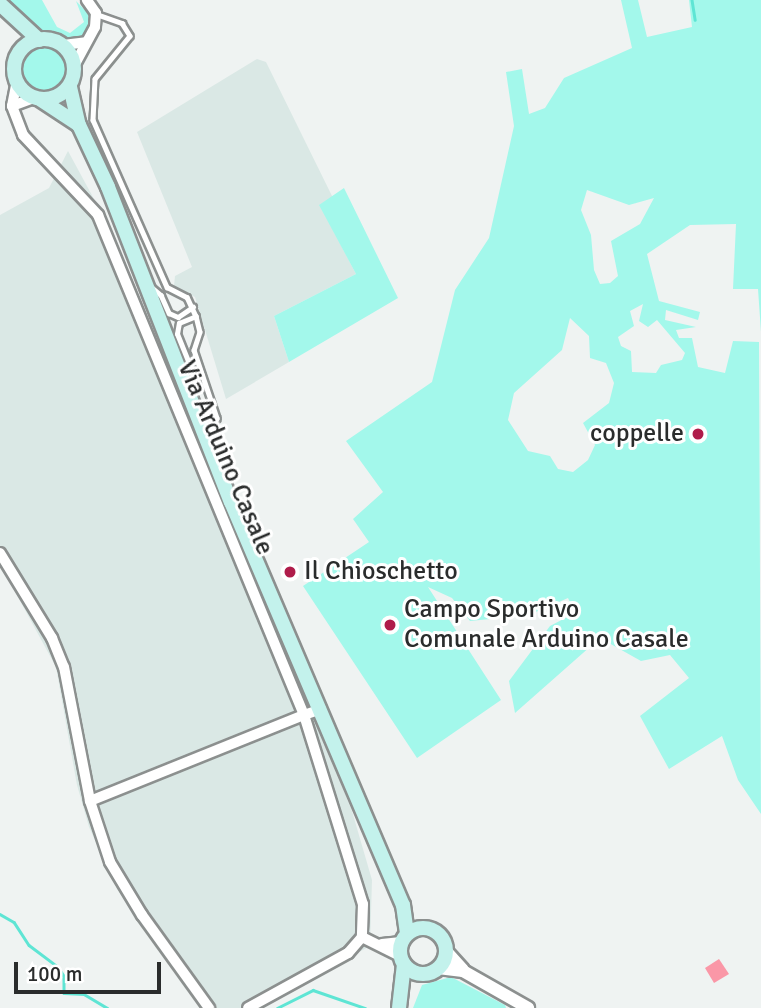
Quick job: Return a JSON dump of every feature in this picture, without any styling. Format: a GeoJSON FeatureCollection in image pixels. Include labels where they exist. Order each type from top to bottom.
{"type":"FeatureCollection","features":[{"type":"Feature","properties":{"kind":"main road"},"geometry":{"type":"LineString","coordinates":[[0,5],[39,40],[63,46],[75,64],[70,87],[56,98],[37,99]]}},
{"type":"Feature","properties":{"kind":"main road"},"geometry":{"type":"LineString","coordinates":[[0,5],[15,33],[19,52],[17,81],[37,99],[79,125]]}},
{"type":"Feature","properties":{"kind":"main road"},"geometry":{"type":"LineString","coordinates":[[19,52],[39,40]]}},
{"type":"Feature","properties":{"kind":"main road","name":"Via Arduino Casale"},"geometry":{"type":"LineString","coordinates":[[70,87],[79,125],[403,905]]}},
{"type":"Feature","properties":{"kind":"main road"},"geometry":{"type":"LineString","coordinates":[[403,905],[425,928],[440,935],[446,951],[438,968],[406,954]]}},
{"type":"Feature","properties":{"kind":"main road"},"geometry":{"type":"LineString","coordinates":[[400,1004],[406,954],[403,905]]}},
{"type":"Feature","properties":{"kind":"main road"},"geometry":{"type":"LineString","coordinates":[[406,954],[425,928]]}},
{"type":"Feature","properties":{"kind":"street"},"geometry":{"type":"LineString","coordinates":[[75,64],[96,27],[96,13],[87,0]]}},
{"type":"Feature","properties":{"kind":"street"},"geometry":{"type":"LineString","coordinates":[[63,46],[86,42]]}},
{"type":"Feature","properties":{"kind":"street"},"geometry":{"type":"LineString","coordinates":[[17,81],[12,106],[37,99]]}},
{"type":"Feature","properties":{"kind":"street","name":"Via Arduino Casale"},"geometry":{"type":"LineString","coordinates":[[12,106],[23,135],[98,215],[304,715],[363,904],[362,937]]}},
{"type":"Feature","properties":{"kind":"street"},"geometry":{"type":"LineString","coordinates":[[0,553],[52,638],[65,667],[90,801],[120,882],[209,1008]]}},
{"type":"Feature","properties":{"kind":"street"},"geometry":{"type":"LineString","coordinates":[[90,801],[321,709]]}},
{"type":"Feature","properties":{"kind":"street"},"geometry":{"type":"LineString","coordinates":[[248,1008],[348,953],[362,937],[406,954]]}},
{"type":"Feature","properties":{"kind":"street"},"geometry":{"type":"LineString","coordinates":[[446,951],[463,971],[528,1008]]}},
{"type":"Feature","properties":{"kind":"street"},"geometry":{"type":"LineString","coordinates":[[438,968],[463,971]]}},
{"type":"Feature","properties":{"kind":"lane"},"geometry":{"type":"LineString","coordinates":[[96,13],[122,23],[130,36],[95,79],[93,120],[167,287],[187,297],[197,316],[200,332],[194,350],[217,418],[207,438]]}},
{"type":"Feature","properties":{"kind":"lane"},"geometry":{"type":"LineString","coordinates":[[146,284],[154,285],[169,313],[178,317],[193,307]]}},
{"type":"Feature","properties":{"kind":"lane"},"geometry":{"type":"LineString","coordinates":[[191,396],[196,384],[177,334],[178,323],[197,316]]}},
{"type":"Feature","properties":{"kind":"shaded area"},"geometry":{"type":"Polygon","coordinates":[[[257,59],[266,62],[333,198],[320,205],[356,274],[274,316],[289,362],[226,399],[195,297],[174,286],[175,276],[192,267],[137,132],[257,59]]]}},
{"type":"Feature","properties":{"kind":"shaded area"},"geometry":{"type":"Polygon","coordinates":[[[68,151],[101,212],[318,726],[352,811],[372,880],[370,946],[259,1008],[200,1008],[117,889],[89,827],[77,785],[56,667],[0,564],[0,215],[49,188],[68,151]]]}},
{"type":"Feature","properties":{"kind":"green space"},"geometry":{"type":"Polygon","coordinates":[[[9,0],[42,0],[57,27],[70,33],[84,22],[76,1],[88,13],[90,27],[82,38],[67,40],[49,35],[29,25],[9,0]]]}},
{"type":"Feature","properties":{"kind":"green space"},"geometry":{"type":"Polygon","coordinates":[[[621,0],[638,0],[647,37],[692,27],[689,0],[761,0],[761,332],[758,289],[733,289],[736,224],[690,225],[647,254],[659,301],[700,312],[698,320],[666,310],[665,320],[696,327],[676,330],[679,338],[692,338],[698,367],[725,373],[733,341],[759,342],[761,814],[738,780],[722,736],[669,769],[640,716],[689,678],[670,655],[641,661],[600,638],[515,713],[509,681],[550,626],[575,613],[568,598],[529,615],[470,621],[452,598],[428,587],[501,700],[417,758],[303,586],[369,542],[353,519],[383,492],[346,441],[432,382],[455,290],[489,238],[514,126],[506,72],[522,69],[529,114],[545,108],[564,78],[632,48],[621,0]],[[587,190],[581,210],[591,235],[594,270],[600,284],[610,283],[618,276],[611,241],[640,224],[654,198],[629,205],[587,190]],[[643,304],[630,311],[634,326],[618,337],[621,346],[631,351],[632,372],[656,373],[661,365],[682,360],[685,353],[657,320],[648,327],[639,321],[643,304]],[[570,318],[562,350],[514,393],[508,420],[528,451],[550,456],[558,469],[573,472],[588,460],[595,445],[583,423],[609,403],[614,383],[606,363],[590,358],[589,336],[570,318]]]}},
{"type":"Feature","properties":{"kind":"green space"},"geometry":{"type":"Polygon","coordinates":[[[44,45],[61,52],[68,69],[61,86],[44,93],[27,86],[20,69],[27,52],[44,45]]]}},
{"type":"Feature","properties":{"kind":"green space"},"geometry":{"type":"Polygon","coordinates":[[[344,188],[398,298],[289,362],[274,316],[356,274],[319,205],[344,188]]]}},
{"type":"Feature","properties":{"kind":"green space"},"geometry":{"type":"Polygon","coordinates":[[[451,977],[505,1005],[506,1008],[413,1008],[422,985],[451,977]]]}},
{"type":"Feature","properties":{"kind":"building"},"geometry":{"type":"Polygon","coordinates":[[[719,959],[729,974],[714,983],[705,968],[719,959]]]}},
{"type":"Feature","properties":{"kind":"waterway"},"geometry":{"type":"LineString","coordinates":[[692,0],[695,20]]}},
{"type":"Feature","properties":{"kind":"waterway"},"geometry":{"type":"LineString","coordinates":[[0,914],[14,922],[29,945],[58,967],[64,976],[64,993],[84,994],[107,1008]]}},
{"type":"Feature","properties":{"kind":"waterway"},"geometry":{"type":"LineString","coordinates":[[277,1008],[313,990],[365,1008]]}},
{"type":"Feature","properties":{"kind":"place","name":"coppelle"},"geometry":{"type":"Point","coordinates":[698,434]}},
{"type":"Feature","properties":{"kind":"place","name":"Il Chioschetto"},"geometry":{"type":"Point","coordinates":[290,572]}},
{"type":"Feature","properties":{"kind":"place","name":"Campo Sportivo Comunale Arduino Casale"},"geometry":{"type":"Point","coordinates":[390,625]}}]}
